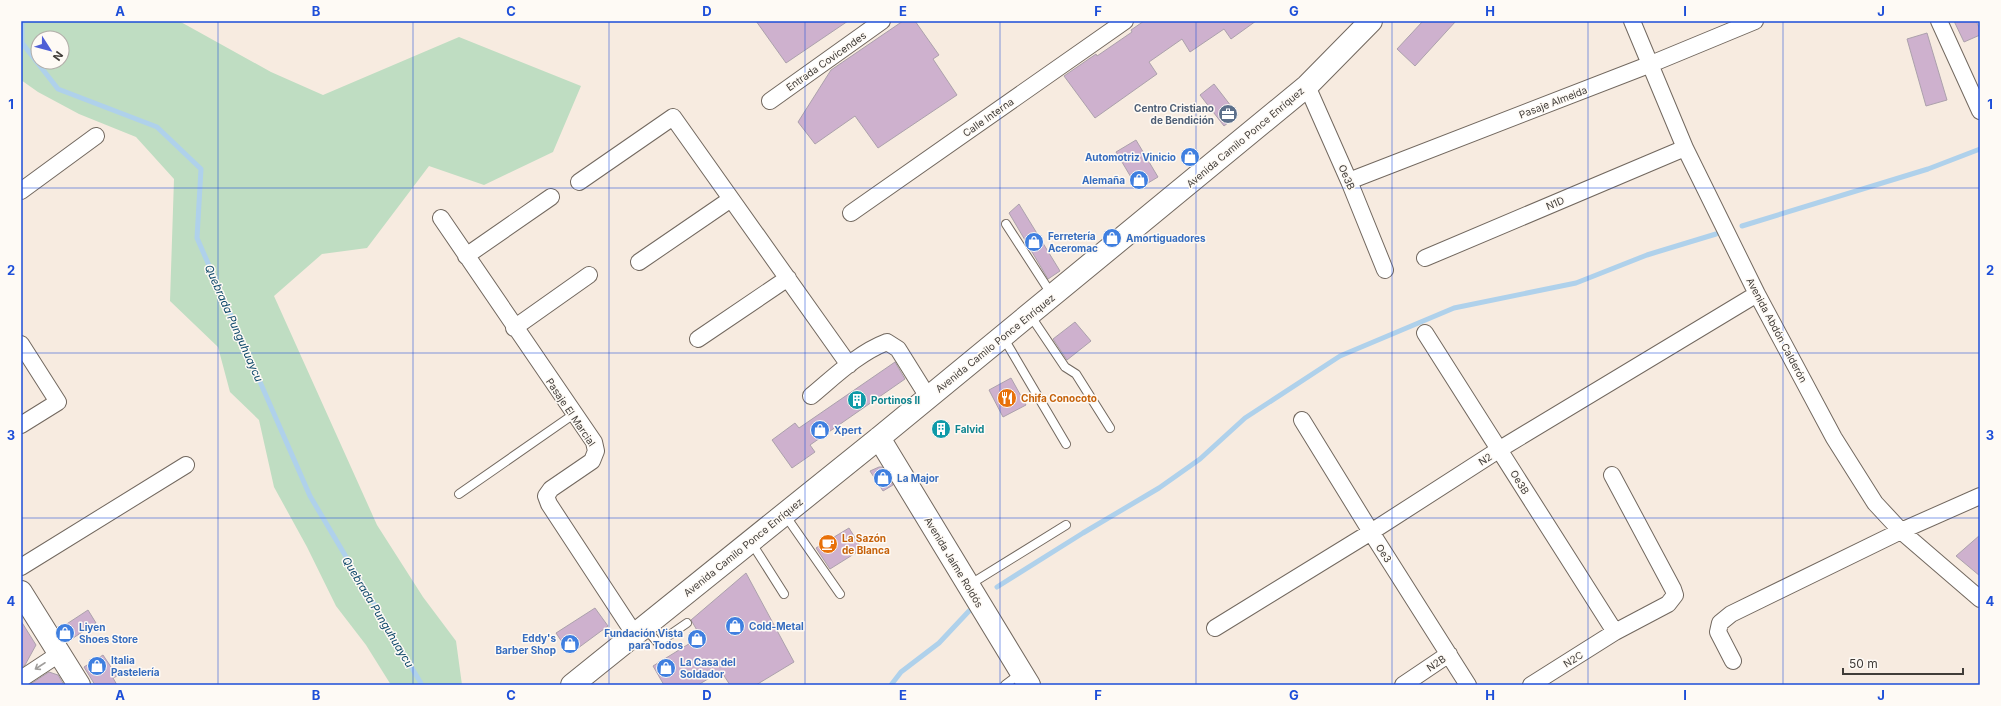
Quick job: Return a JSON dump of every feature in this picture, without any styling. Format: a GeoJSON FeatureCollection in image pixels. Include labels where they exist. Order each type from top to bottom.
{"type":"FeatureCollection","features":[{"type":"Feature","properties":{"kind":"main road","name":"Avenida Camilo Ponce Enríquez"},"geometry":{"type":"LineString","coordinates":[[572,685],[879,438],[1307,86],[1371,21]]}},
{"type":"Feature","properties":{"kind":"main road","name":"Avenida Jaime Roldós"},"geometry":{"type":"LineString","coordinates":[[879,438],[968,585],[1018,681]]}},
{"type":"Feature","properties":{"kind":"main road"},"geometry":{"type":"LineString","coordinates":[[21,592],[80,685]]}},
{"type":"Feature","properties":{"kind":"street","name":"Entrada Covicendes"},"geometry":{"type":"LineString","coordinates":[[770,101],[882,21]]}},
{"type":"Feature","properties":{"kind":"street","name":"Calle Interna"},"geometry":{"type":"LineString","coordinates":[[851,213],[1125,21]]}},
{"type":"Feature","properties":{"kind":"street","name":"Avenida Abdón Calderón"},"geometry":{"type":"LineString","coordinates":[[1632,21],[1685,148],[1757,294],[1834,438],[1875,502],[1901,531],[1980,599]]}},
{"type":"Feature","properties":{"kind":"street","name":"Pasaje Almeida"},"geometry":{"type":"LineString","coordinates":[[1349,181],[1651,64],[1755,21]]}},
{"type":"Feature","properties":{"kind":"street"},"geometry":{"type":"LineString","coordinates":[[1940,21],[1980,111]]}},
{"type":"Feature","properties":{"kind":"street","name":"Oe3B"},"geometry":{"type":"LineString","coordinates":[[1307,86],[1349,181],[1385,270]]}},
{"type":"Feature","properties":{"kind":"street"},"geometry":{"type":"LineString","coordinates":[[580,182],[673,116],[730,199],[849,365]]}},
{"type":"Feature","properties":{"kind":"street"},"geometry":{"type":"LineString","coordinates":[[21,191],[96,136]]}},
{"type":"Feature","properties":{"kind":"street","name":"N1D"},"geometry":{"type":"LineString","coordinates":[[1425,258],[1685,148]]}},
{"type":"Feature","properties":{"kind":"street"},"geometry":{"type":"LineString","coordinates":[[466,256],[551,197]]}},
{"type":"Feature","properties":{"kind":"street"},"geometry":{"type":"LineString","coordinates":[[639,262],[730,199]]}},
{"type":"Feature","properties":{"kind":"street","name":"Pasaje El Marcial"},"geometry":{"type":"LineString","coordinates":[[441,218],[514,328],[594,442],[596,451],[592,461],[550,489],[546,496],[549,504],[640,631]]}},
{"type":"Feature","properties":{"kind":"street"},"geometry":{"type":"LineString","coordinates":[[514,328],[589,275]]}},
{"type":"Feature","properties":{"kind":"street"},"geometry":{"type":"LineString","coordinates":[[698,339],[788,278]]}},
{"type":"Feature","properties":{"kind":"street","name":"N2"},"geometry":{"type":"LineString","coordinates":[[1215,628],[1371,532],[1500,449],[1757,294]]}},
{"type":"Feature","properties":{"kind":"street","name":"Oe3B"},"geometry":{"type":"LineString","coordinates":[[1425,333],[1615,632]]}},
{"type":"Feature","properties":{"kind":"street"},"geometry":{"type":"LineString","coordinates":[[811,396],[849,365],[876,346],[887,342],[898,349],[928,397]]}},
{"type":"Feature","properties":{"kind":"street"},"geometry":{"type":"LineString","coordinates":[[21,344],[58,402],[21,425]]}},
{"type":"Feature","properties":{"kind":"street","name":"Oe3"},"geometry":{"type":"LineString","coordinates":[[1302,420],[1468,685]]}},
{"type":"Feature","properties":{"kind":"street"},"geometry":{"type":"LineString","coordinates":[[21,567],[186,465]]}},
{"type":"Feature","properties":{"kind":"street","name":"N2C"},"geometry":{"type":"LineString","coordinates":[[1531,685],[1615,632],[1668,604],[1675,595],[1612,475]]}},
{"type":"Feature","properties":{"kind":"street"},"geometry":{"type":"LineString","coordinates":[[1733,661],[1718,632],[1720,623],[1730,614],[1901,531],[1980,496]]}},
{"type":"Feature","properties":{"kind":"street"},"geometry":{"type":"LineString","coordinates":[[21,679],[59,654]]}},
{"type":"Feature","properties":{"kind":"street","name":"N2B"},"geometry":{"type":"LineString","coordinates":[[1403,685],[1449,654]]}},
{"type":"Feature","properties":{"kind":"lane"},"geometry":{"type":"LineString","coordinates":[[1006,224],[1053,295]]}},
{"type":"Feature","properties":{"kind":"lane"},"geometry":{"type":"LineString","coordinates":[[1030,314],[1066,367],[1076,374],[1110,428]]}},
{"type":"Feature","properties":{"kind":"lane"},"geometry":{"type":"LineString","coordinates":[[1003,336],[1066,444]]}},
{"type":"Feature","properties":{"kind":"lane"},"geometry":{"type":"LineString","coordinates":[[459,494],[574,414]]}},
{"type":"Feature","properties":{"kind":"lane"},"geometry":{"type":"LineString","coordinates":[[785,514],[840,594]]}},
{"type":"Feature","properties":{"kind":"lane"},"geometry":{"type":"LineString","coordinates":[[968,585],[1066,525]]}},
{"type":"Feature","properties":{"kind":"lane"},"geometry":{"type":"LineString","coordinates":[[751,541],[784,594]]}},
{"type":"Feature","properties":{"kind":"lane"},"geometry":{"type":"LineString","coordinates":[[640,631],[658,642],[687,623]]}},
{"type":"Feature","properties":{"kind":"green space"},"geometry":{"type":"Polygon","coordinates":[[[21,21],[179,21],[271,72],[323,95],[459,37],[581,86],[553,152],[484,185],[429,166],[367,248],[322,254],[274,296],[377,525],[423,597],[456,641],[462,685],[391,685],[366,645],[336,606],[307,547],[274,487],[259,420],[230,392],[218,347],[170,301],[174,179],[136,137],[79,114],[38,92],[21,80],[21,21]]]}},
{"type":"Feature","properties":{"kind":"building"},"geometry":{"type":"Polygon","coordinates":[[[756,21],[848,21],[786,63],[756,21]]]}},
{"type":"Feature","properties":{"kind":"building"},"geometry":{"type":"Polygon","coordinates":[[[903,21],[915,21],[939,55],[933,59],[957,95],[878,148],[855,116],[815,144],[798,122],[831,70],[903,21]]]}},
{"type":"Feature","properties":{"kind":"building"},"geometry":{"type":"Polygon","coordinates":[[[1144,21],[1256,21],[1231,39],[1224,29],[1190,52],[1182,39],[1149,62],[1157,74],[1095,118],[1064,76],[1132,32],[1131,30],[1144,21]]]}},
{"type":"Feature","properties":{"kind":"building"},"geometry":{"type":"Polygon","coordinates":[[[1423,21],[1456,21],[1415,66],[1397,49],[1423,21]]]}},
{"type":"Feature","properties":{"kind":"building"},"geometry":{"type":"Polygon","coordinates":[[[1954,21],[1976,21],[1980,29],[1980,35],[1964,42],[1954,21]]]}},
{"type":"Feature","properties":{"kind":"building"},"geometry":{"type":"Polygon","coordinates":[[[1927,33],[1947,100],[1926,106],[1907,39],[1927,33]]]}},
{"type":"Feature","properties":{"kind":"building"},"geometry":{"type":"Polygon","coordinates":[[[1214,84],[1238,115],[1224,126],[1200,95],[1214,84]]]}},
{"type":"Feature","properties":{"kind":"building"},"geometry":{"type":"Polygon","coordinates":[[[1136,140],[1158,177],[1138,189],[1116,152],[1136,140]]]}},
{"type":"Feature","properties":{"kind":"building","name":"Ferretería Aceromac"},"geometry":{"type":"Polygon","coordinates":[[[1019,204],[1060,271],[1048,279],[1009,213],[1019,204]]]}},
{"type":"Feature","properties":{"kind":"building"},"geometry":{"type":"Polygon","coordinates":[[[1075,322],[1091,341],[1067,360],[1053,339],[1075,322]]]}},
{"type":"Feature","properties":{"kind":"building","name":"Portinos II"},"geometry":{"type":"Polygon","coordinates":[[[895,362],[905,379],[810,445],[815,452],[792,468],[772,440],[795,423],[799,428],[895,362]]]}},
{"type":"Feature","properties":{"kind":"building","name":"Chifa Conocoto"},"geometry":{"type":"Polygon","coordinates":[[[1011,378],[1026,405],[1003,417],[989,390],[1011,378]]]}},
{"type":"Feature","properties":{"kind":"building","name":"La Major"},"geometry":{"type":"Polygon","coordinates":[[[882,467],[893,485],[883,491],[870,471],[882,467]]]}},
{"type":"Feature","properties":{"kind":"building"},"geometry":{"type":"Polygon","coordinates":[[[849,528],[862,549],[830,569],[816,548],[849,528]]]}},
{"type":"Feature","properties":{"kind":"building"},"geometry":{"type":"Polygon","coordinates":[[[1980,535],[1980,576],[1956,556],[1980,535]]]}},
{"type":"Feature","properties":{"kind":"building","name":"Cold-Metal"},"geometry":{"type":"Polygon","coordinates":[[[746,573],[794,662],[756,685],[730,685],[721,671],[698,685],[664,685],[653,666],[692,642],[689,637],[698,632],[691,620],[746,573]]]}},
{"type":"Feature","properties":{"kind":"building"},"geometry":{"type":"Polygon","coordinates":[[[595,608],[608,626],[570,654],[556,633],[595,608]]]}},
{"type":"Feature","properties":{"kind":"building"},"geometry":{"type":"Polygon","coordinates":[[[88,610],[96,623],[67,642],[59,629],[88,610]]]}},
{"type":"Feature","properties":{"kind":"building"},"geometry":{"type":"Polygon","coordinates":[[[21,621],[36,645],[25,665],[21,668],[21,621]]]}},
{"type":"Feature","properties":{"kind":"building"},"geometry":{"type":"Polygon","coordinates":[[[103,655],[117,676],[113,678],[117,685],[95,685],[84,667],[103,655]]]}},
{"type":"Feature","properties":{"kind":"building"},"geometry":{"type":"Polygon","coordinates":[[[49,672],[58,675],[64,685],[29,685],[49,672]]]}},
{"type":"Feature","properties":{"kind":"waterway","name":"Quebrada Punguhuaycu"},"geometry":{"type":"LineString","coordinates":[[22,21],[22,43],[58,89],[157,127],[201,169],[197,238],[310,496],[422,685]]}},
{"type":"Feature","properties":{"kind":"waterway"},"geometry":{"type":"LineString","coordinates":[[1742,226],[1928,169],[1980,149]]}},
{"type":"Feature","properties":{"kind":"waterway"},"geometry":{"type":"LineString","coordinates":[[997,587],[1083,533],[1159,488],[1200,459],[1245,418],[1340,356],[1454,308],[1576,283],[1647,255],[1716,234]]}},
{"type":"Feature","properties":{"kind":"waterway"},"geometry":{"type":"LineString","coordinates":[[891,685],[901,672],[939,643],[969,611]]}},
{"type":"Feature","properties":{"kind":"place","name":"Centro Cristiano de Bendición"},"geometry":{"type":"Point","coordinates":[1228,114]}},
{"type":"Feature","properties":{"kind":"place","name":"Automotriz Vinicio"},"geometry":{"type":"Point","coordinates":[1190,157]}},
{"type":"Feature","properties":{"kind":"place","name":"Alemaña"},"geometry":{"type":"Point","coordinates":[1139,180]}},
{"type":"Feature","properties":{"kind":"place","name":"Amortiguadores"},"geometry":{"type":"Point","coordinates":[1112,238]}},
{"type":"Feature","properties":{"kind":"place","name":"Ferretería Aceromac"},"geometry":{"type":"Point","coordinates":[1034,242]}},
{"type":"Feature","properties":{"kind":"place","name":"Chifa Conocoto"},"geometry":{"type":"Point","coordinates":[1007,398]}},
{"type":"Feature","properties":{"kind":"place","name":"Portinos II"},"geometry":{"type":"Point","coordinates":[857,400]}},
{"type":"Feature","properties":{"kind":"place","name":"Falvid"},"geometry":{"type":"Point","coordinates":[941,429]}},
{"type":"Feature","properties":{"kind":"place","name":"Xpert"},"geometry":{"type":"Point","coordinates":[820,430]}},
{"type":"Feature","properties":{"kind":"place","name":"La Major"},"geometry":{"type":"Point","coordinates":[883,478]}},
{"type":"Feature","properties":{"kind":"place","name":"La Sazón de Blanca"},"geometry":{"type":"Point","coordinates":[828,544]}},
{"type":"Feature","properties":{"kind":"place","name":"Cold-Metal"},"geometry":{"type":"Point","coordinates":[735,626]}},
{"type":"Feature","properties":{"kind":"place","name":"Liyen Shoes Store"},"geometry":{"type":"Point","coordinates":[65,633]}},
{"type":"Feature","properties":{"kind":"place","name":"Fundación Vista para Todos"},"geometry":{"type":"Point","coordinates":[697,639]}},
{"type":"Feature","properties":{"kind":"place","name":"Eddy's Barber Shop"},"geometry":{"type":"Point","coordinates":[570,644]}},
{"type":"Feature","properties":{"kind":"place","name":"Italia Pastelería"},"geometry":{"type":"Point","coordinates":[97,666]}},
{"type":"Feature","properties":{"kind":"place","name":"La Casa del Soldador"},"geometry":{"type":"Point","coordinates":[666,668]}}]}
